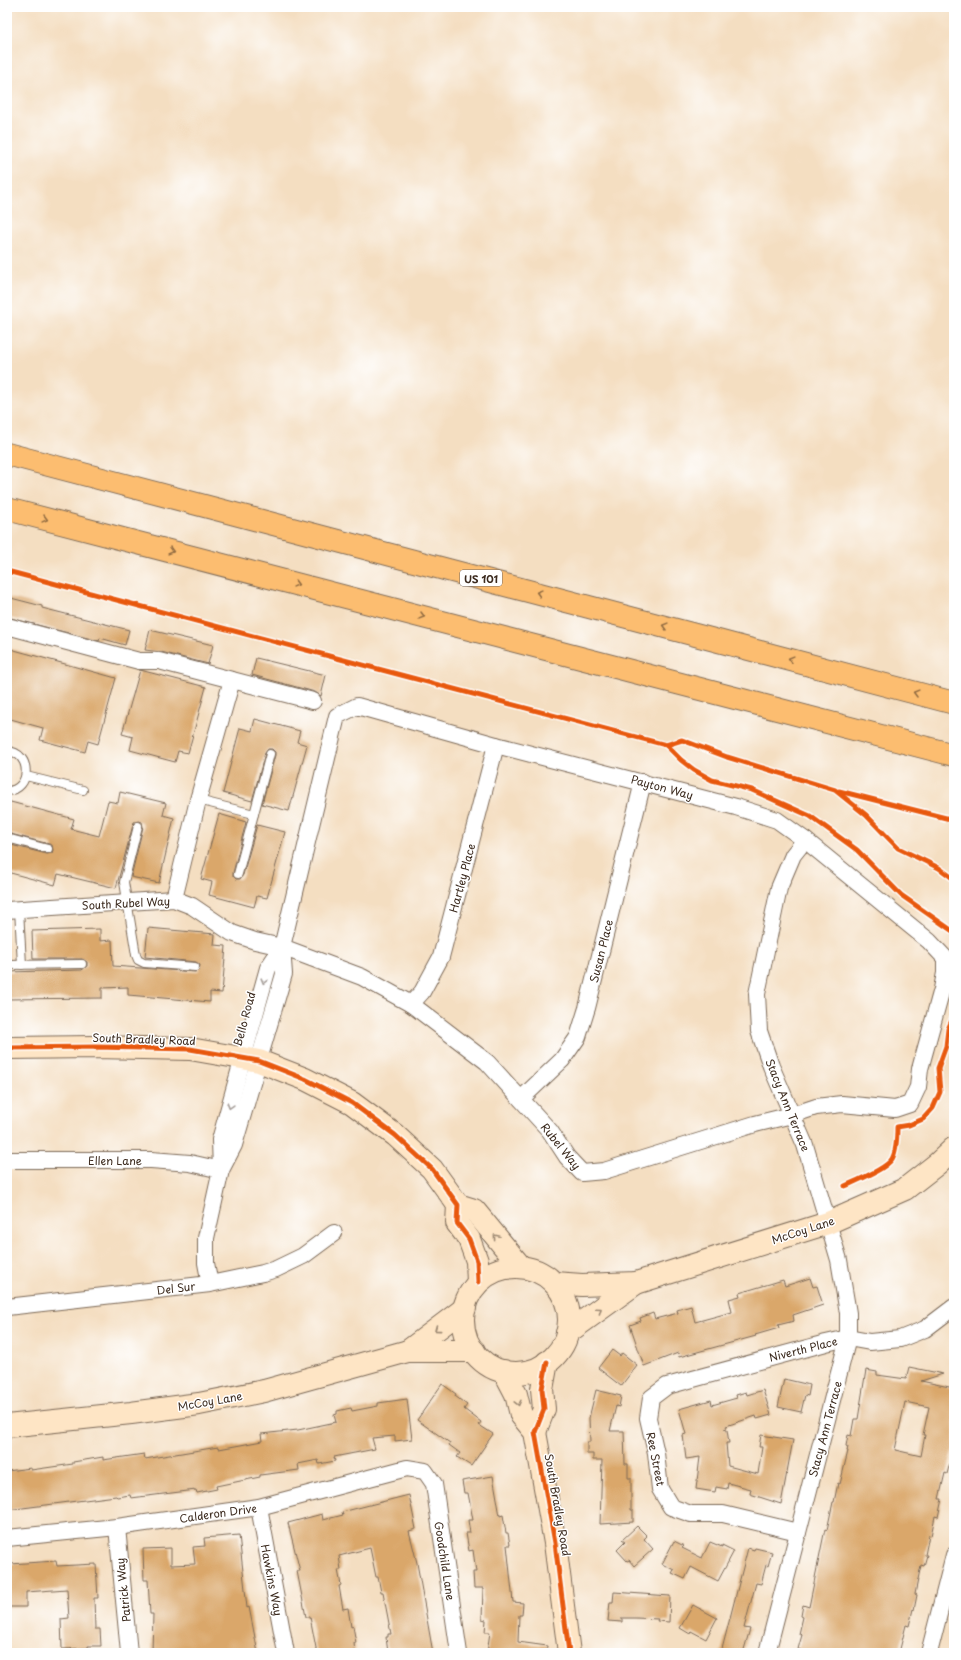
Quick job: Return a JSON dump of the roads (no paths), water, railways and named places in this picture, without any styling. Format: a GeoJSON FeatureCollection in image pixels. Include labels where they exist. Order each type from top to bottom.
{"type":"FeatureCollection","features":[{"type":"Feature","properties":{"kind":"highway","name":"US 101"},"geometry":{"type":"LineString","coordinates":[[7,454],[954,703]]}},
{"type":"Feature","properties":{"kind":"highway"},"geometry":{"type":"LineString","coordinates":[[7,509],[954,756]]}},
{"type":"Feature","properties":{"kind":"street"},"geometry":{"type":"LineString","coordinates":[[7,626],[139,661],[159,661],[313,701]]}},
{"type":"Feature","properties":{"kind":"street"},"geometry":{"type":"LineString","coordinates":[[174,899],[198,800],[232,680]]}},
{"type":"Feature","properties":{"kind":"street","name":"Payton Way"},"geometry":{"type":"LineString","coordinates":[[282,947],[337,716],[357,706],[496,745],[736,806],[777,820],[805,840],[929,941],[945,958],[945,973],[942,989],[920,1069],[918,1088],[910,1104]]}},
{"type":"Feature","properties":{"kind":"street","name":"Hartley Place"},"geometry":{"type":"LineString","coordinates":[[411,1004],[422,992],[441,957],[496,745]]}},
{"type":"Feature","properties":{"kind":"street","name":"Susan Place"},"geometry":{"type":"LineString","coordinates":[[521,1099],[562,1060],[578,1037],[587,1008],[644,782]]}},
{"type":"Feature","properties":{"kind":"street","name":"Stacy Ann Terrace"},"geometry":{"type":"LineString","coordinates":[[767,1653],[848,1338],[848,1312],[839,1260],[805,1145],[759,1031],[757,994],[779,888],[793,855],[805,840]]}},
{"type":"Feature","properties":{"kind":"street","name":"South Rubel Way"},"geometry":{"type":"LineString","coordinates":[[13,910],[174,899],[192,906],[232,933],[254,941],[282,947]]}},
{"type":"Feature","properties":{"kind":"street"},"geometry":{"type":"LineString","coordinates":[[210,1284],[206,1264],[206,1238],[221,1170],[234,1145],[251,1059],[284,974],[282,947]]}},
{"type":"Feature","properties":{"kind":"street","name":"Rubel Way"},"geometry":{"type":"LineString","coordinates":[[282,947],[362,977],[411,1004],[487,1062],[550,1131],[567,1157],[582,1173],[604,1171],[755,1124],[792,1115],[816,1107],[842,1104],[895,1109],[910,1104]]}},
{"type":"Feature","properties":{"kind":"street","name":"South Bradley Road"},"geometry":{"type":"LineString","coordinates":[[7,1048],[94,1047],[190,1049],[251,1059],[305,1079],[352,1103],[395,1135],[432,1169],[458,1205]]}},
{"type":"Feature","properties":{"kind":"street","name":"McCoy Lane"},"geometry":{"type":"LineString","coordinates":[[554,1282],[582,1285],[636,1283],[828,1223],[870,1206],[905,1189],[937,1164],[954,1148]]}},
{"type":"Feature","properties":{"kind":"street","name":"Ellen Lane"},"geometry":{"type":"LineString","coordinates":[[7,1160],[152,1160],[190,1163],[221,1170]]}},
{"type":"Feature","properties":{"kind":"street"},"geometry":{"type":"LineString","coordinates":[[478,1282],[477,1261],[469,1239],[458,1223],[458,1205],[474,1210],[521,1267]]}},
{"type":"Feature","properties":{"kind":"street","name":"Del Sur"},"geometry":{"type":"LineString","coordinates":[[7,1307],[210,1284],[276,1269],[303,1256],[334,1233]]}},
{"type":"Feature","properties":{"kind":"street"},"geometry":{"type":"LineString","coordinates":[[509,1267],[521,1267],[539,1272],[554,1282],[562,1293],[567,1306],[569,1319],[567,1333],[563,1344],[556,1354],[547,1362],[527,1372],[504,1371],[491,1366],[479,1358],[465,1334],[463,1315],[468,1298],[478,1282],[498,1270],[509,1267]]}},
{"type":"Feature","properties":{"kind":"street","name":"McCoy Lane"},"geometry":{"type":"LineString","coordinates":[[567,1333],[636,1283]]}},
{"type":"Feature","properties":{"kind":"street","name":"Niverth Place"},"geometry":{"type":"LineString","coordinates":[[651,1398],[667,1386],[826,1343],[848,1338],[870,1342],[900,1339],[925,1329],[954,1307]]}},
{"type":"Feature","properties":{"kind":"street","name":"McCoy Lane"},"geometry":{"type":"LineString","coordinates":[[408,1351],[465,1308]]}},
{"type":"Feature","properties":{"kind":"street","name":"McCoy Lane"},"geometry":{"type":"LineString","coordinates":[[7,1426],[131,1413],[199,1404],[264,1391],[408,1351],[474,1351]]}},
{"type":"Feature","properties":{"kind":"street"},"geometry":{"type":"LineString","coordinates":[[504,1371],[516,1394],[521,1416],[535,1432],[544,1409],[542,1389],[547,1362]]}},
{"type":"Feature","properties":{"kind":"street","name":"Ree Street"},"geometry":{"type":"LineString","coordinates":[[651,1398],[648,1418],[656,1453],[660,1489],[671,1507],[691,1514],[723,1514],[798,1532]]}},
{"type":"Feature","properties":{"kind":"street","name":"South Bradley Road"},"geometry":{"type":"LineString","coordinates":[[535,1432],[555,1543],[569,1653]]}},
{"type":"Feature","properties":{"kind":"street","name":"Calderon Drive"},"geometry":{"type":"LineString","coordinates":[[7,1538],[116,1527],[258,1507],[407,1468],[425,1471]]}},
{"type":"Feature","properties":{"kind":"street","name":"Goodchild Lane"},"geometry":{"type":"LineString","coordinates":[[425,1471],[434,1484],[459,1653]]}},
{"type":"Feature","properties":{"kind":"street","name":"Hawkins Way"},"geometry":{"type":"LineString","coordinates":[[258,1507],[286,1653]]}},
{"type":"Feature","properties":{"kind":"street","name":"Patrick Way"},"geometry":{"type":"LineString","coordinates":[[116,1527],[129,1653]]}},
{"type":"Feature","properties":{"kind":"street"},"geometry":{"type":"LineString","coordinates":[[929,1653],[954,1555]]}},
{"type":"Feature","properties":{"kind":"lane"},"geometry":{"type":"LineString","coordinates":[[7,751],[18,754],[24,760],[26,768],[26,776],[23,783],[17,788],[7,791]]}},
{"type":"Feature","properties":{"kind":"lane"},"geometry":{"type":"LineString","coordinates":[[238,874],[270,754]]}},
{"type":"Feature","properties":{"kind":"lane"},"geometry":{"type":"LineString","coordinates":[[26,776],[83,790]]}},
{"type":"Feature","properties":{"kind":"lane"},"geometry":{"type":"LineString","coordinates":[[198,800],[254,814]]}},
{"type":"Feature","properties":{"kind":"lane"},"geometry":{"type":"LineString","coordinates":[[138,826],[124,882],[138,960],[144,963],[195,967]]}},
{"type":"Feature","properties":{"kind":"lane"},"geometry":{"type":"LineString","coordinates":[[7,838],[48,849]]}},
{"type":"Feature","properties":{"kind":"lane"},"geometry":{"type":"LineString","coordinates":[[13,910],[22,965]]}},
{"type":"Feature","properties":{"kind":"lane"},"geometry":{"type":"LineString","coordinates":[[7,965],[82,964]]}}]}
